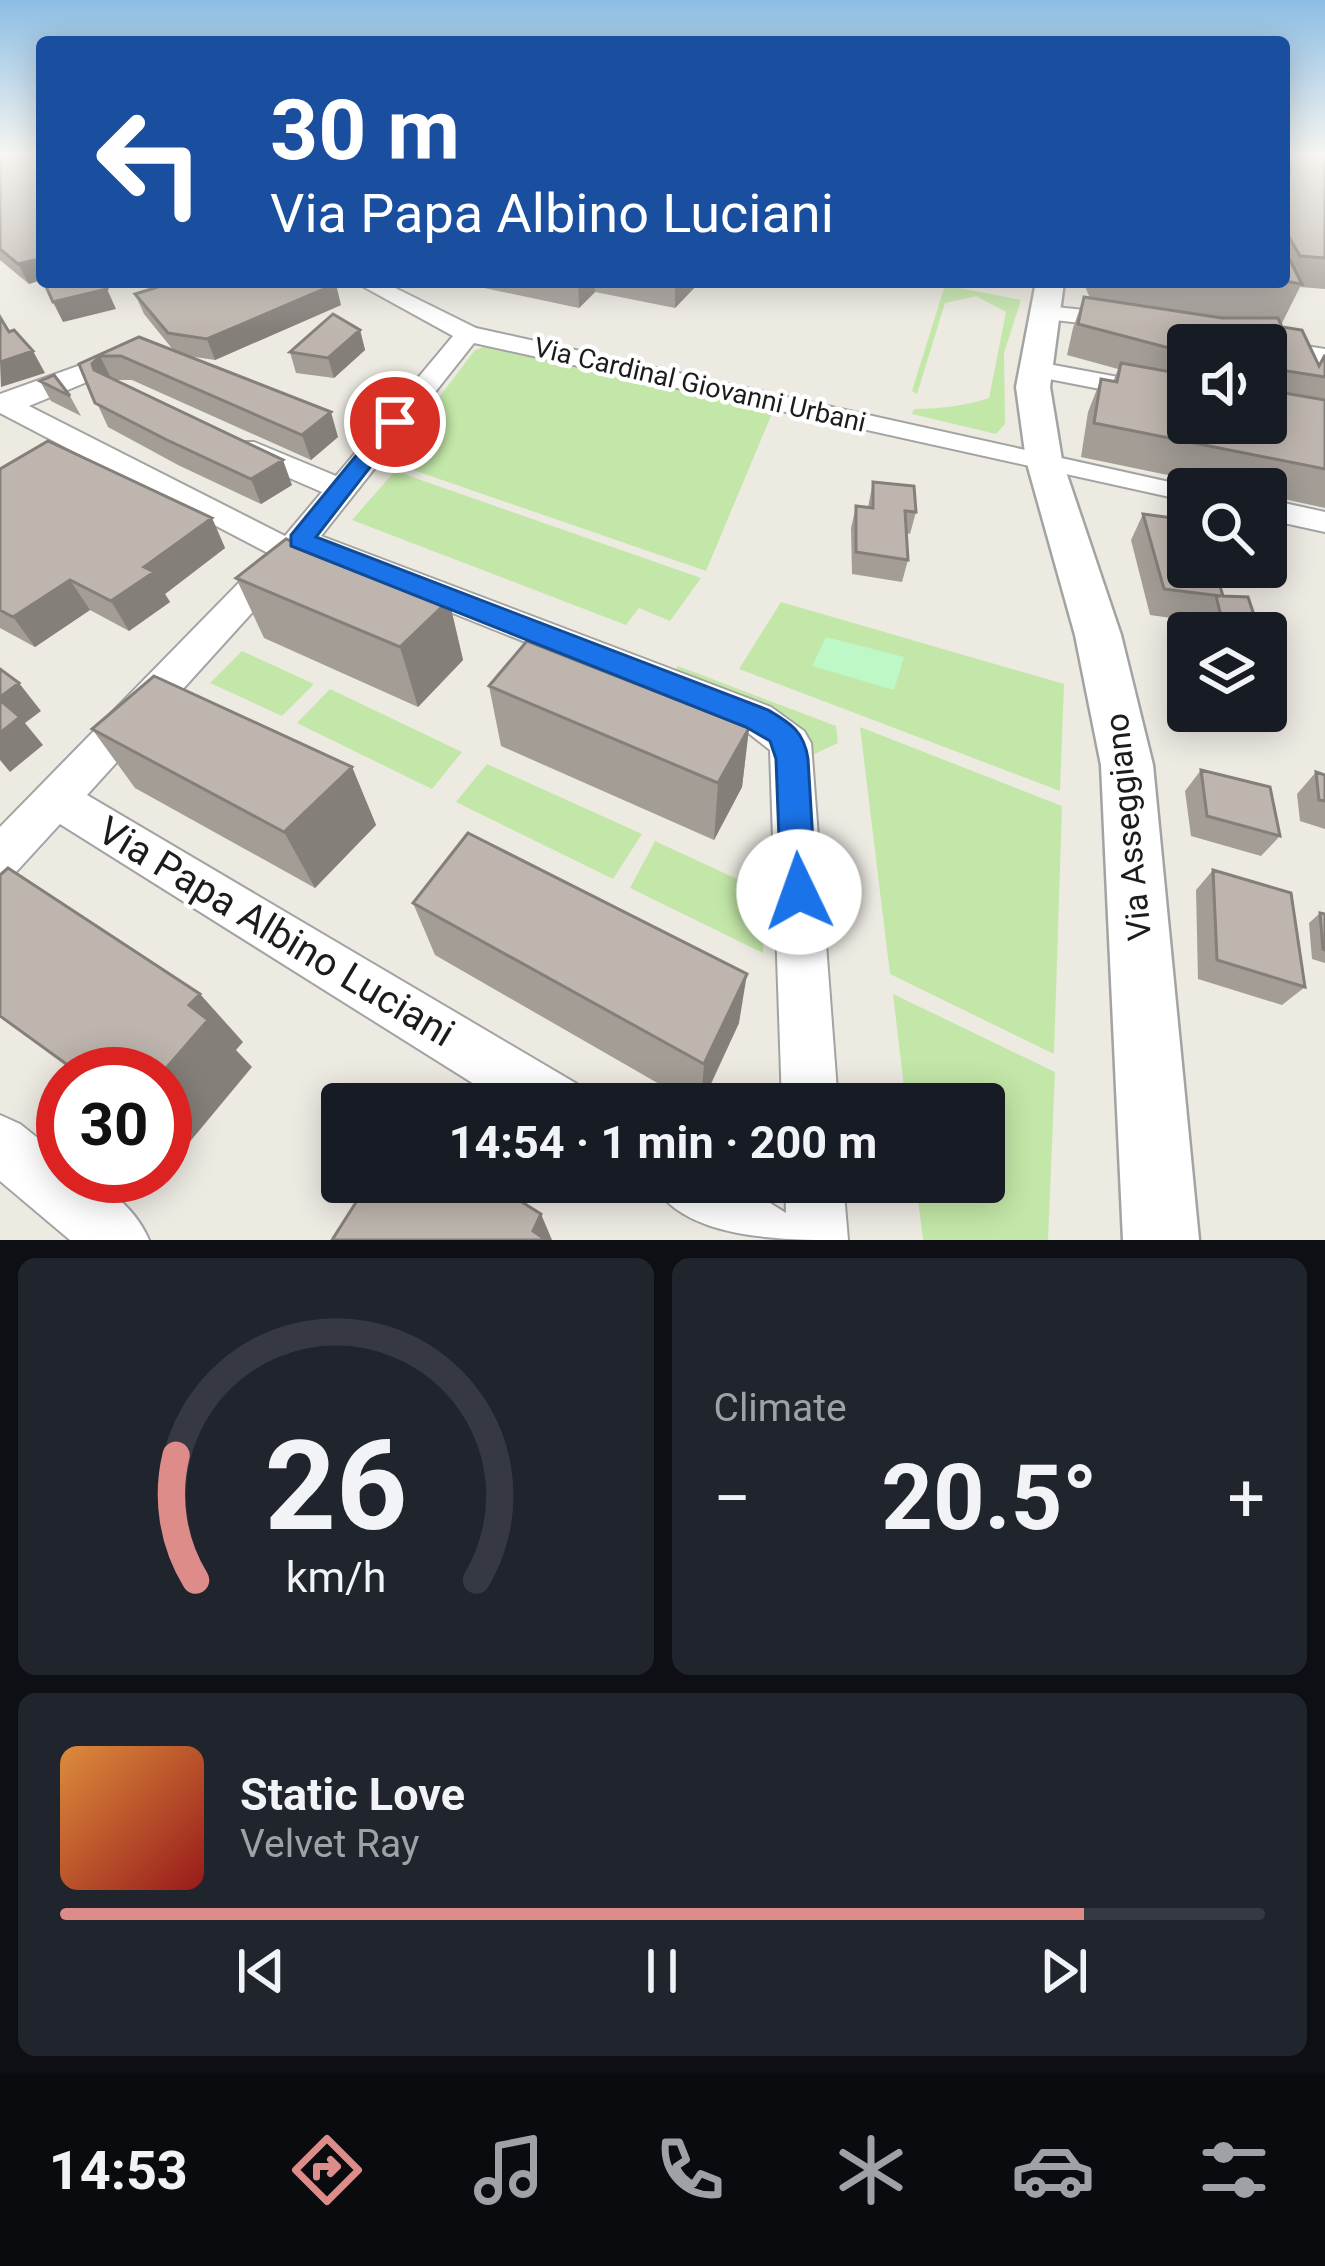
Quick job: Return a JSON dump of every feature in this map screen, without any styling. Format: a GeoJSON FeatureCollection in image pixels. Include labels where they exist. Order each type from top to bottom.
{"type":"FeatureCollection","features":[{"type":"Feature","properties":{"kind":"street","name":"Via Cardinal Giovanni Urbani"},"geometry":{"type":"LineString","coordinates":[[377,288],[468,334],[1167,487]]}},
{"type":"Feature","properties":{"kind":"street"},"geometry":{"type":"LineString","coordinates":[[1049,293],[1148,326]]}},
{"type":"Feature","properties":{"kind":"street","name":"Via Asseggiano"},"geometry":{"type":"LineString","coordinates":[[1049,293],[1032,369],[1044,460],[1098,635],[1127,765],[1161,1240]]}},
{"type":"Feature","properties":{"kind":"street"},"geometry":{"type":"LineString","coordinates":[[0,858],[296,545],[468,334]]}},
{"type":"Feature","properties":{"kind":"street"},"geometry":{"type":"LineString","coordinates":[[1287,351],[1325,357]]}},
{"type":"Feature","properties":{"kind":"street"},"geometry":{"type":"LineString","coordinates":[[3,404],[134,353]]}},
{"type":"Feature","properties":{"kind":"street"},"geometry":{"type":"LineString","coordinates":[[1032,369],[1167,394]]}},
{"type":"Feature","properties":{"kind":"street"},"geometry":{"type":"LineString","coordinates":[[3,404],[268,542],[296,545],[757,718],[790,742],[809,1083]]}},
{"type":"Feature","properties":{"kind":"street"},"geometry":{"type":"LineString","coordinates":[[225,439],[340,489]]}},
{"type":"Feature","properties":{"kind":"street"},"geometry":{"type":"LineString","coordinates":[[1287,514],[1325,522]]}},
{"type":"Feature","properties":{"kind":"street","name":"Via Papa Albino Luciani"},"geometry":{"type":"LineString","coordinates":[[57,799],[522,1083]]}},
{"type":"Feature","properties":{"kind":"street"},"geometry":{"type":"LineString","coordinates":[[0,1144],[118,1240]]}},
{"type":"Feature","properties":{"kind":"street"},"geometry":{"type":"LineString","coordinates":[[714,1203],[773,1240]]}},
{"type":"Feature","properties":{"kind":"street"},"geometry":{"type":"LineString","coordinates":[[815,1203],[817,1240]]}},
{"type":"Feature","properties":{"kind":"green space"},"geometry":{"type":"Polygon","coordinates":[[[944,288],[1021,300],[1004,353],[1005,424],[996,434],[912,414],[914,409],[989,398],[1006,312],[976,296],[945,303],[917,394],[912,391],[944,288]]]}},
{"type":"Feature","properties":{"kind":"green space"},"geometry":{"type":"Polygon","coordinates":[[[484,347],[773,411],[706,571],[390,462],[475,350],[484,347]]]}},
{"type":"Feature","properties":{"kind":"green space"},"geometry":{"type":"Polygon","coordinates":[[[395,471],[701,578],[670,621],[639,608],[626,625],[352,520],[395,471]]]}},
{"type":"Feature","properties":{"kind":"green space"},"geometry":{"type":"Polygon","coordinates":[[[781,602],[1064,684],[1060,791],[739,669],[781,602]]]}},
{"type":"Feature","properties":{"kind":"green space"},"geometry":{"type":"Polygon","coordinates":[[[826,637],[904,657],[894,690],[812,666],[826,637]]]}},
{"type":"Feature","properties":{"kind":"green space"},"geometry":{"type":"Polygon","coordinates":[[[242,651],[314,684],[282,716],[210,683],[242,651]]]}},
{"type":"Feature","properties":{"kind":"green space"},"geometry":{"type":"Polygon","coordinates":[[[678,666],[836,726],[838,743],[808,757],[798,730],[775,710],[674,672],[678,666]]]}},
{"type":"Feature","properties":{"kind":"green space"},"geometry":{"type":"Polygon","coordinates":[[[330,689],[462,752],[432,789],[297,723],[330,689]]]}},
{"type":"Feature","properties":{"kind":"green space"},"geometry":{"type":"Polygon","coordinates":[[[860,727],[1062,806],[1054,1054],[890,974],[860,727]]]}},
{"type":"Feature","properties":{"kind":"green space"},"geometry":{"type":"Polygon","coordinates":[[[487,764],[642,834],[613,879],[456,802],[487,764]]]}},
{"type":"Feature","properties":{"kind":"green space"},"geometry":{"type":"Polygon","coordinates":[[[655,841],[763,891],[763,953],[630,888],[655,841]]]}},
{"type":"Feature","properties":{"kind":"green space"},"geometry":{"type":"Polygon","coordinates":[[[893,994],[1055,1072],[1048,1240],[923,1240],[919,1203],[1005,1203],[1005,1083],[904,1083],[893,994]]]}},
{"type":"Feature","properties":{"kind":"building"},"geometry":{"type":"Polygon","coordinates":[[[0,213],[36,213],[36,262],[18,264],[0,249],[0,213]]]}},
{"type":"Feature","properties":{"kind":"building"},"geometry":{"type":"Polygon","coordinates":[[[1290,213],[1325,213],[1325,258],[1300,256],[1290,238],[1290,213]]]}},
{"type":"Feature","properties":{"kind":"building"},"geometry":{"type":"Polygon","coordinates":[[[1290,260],[1302,284],[1290,282],[1290,260]]]}},
{"type":"Feature","properties":{"kind":"building"},"geometry":{"type":"Polygon","coordinates":[[[47,288],[107,289],[53,302],[47,288]]]}},
{"type":"Feature","properties":{"kind":"building"},"geometry":{"type":"Polygon","coordinates":[[[154,288],[327,288],[207,339],[168,333],[135,294],[154,288]]]}},
{"type":"Feature","properties":{"kind":"building"},"geometry":{"type":"Polygon","coordinates":[[[1084,297],[1222,318],[1278,318],[1281,324],[1167,324],[1167,347],[1078,324],[1084,297]]]}},
{"type":"Feature","properties":{"kind":"building"},"geometry":{"type":"Polygon","coordinates":[[[333,314],[360,330],[328,358],[290,352],[333,314]]]}},
{"type":"Feature","properties":{"kind":"building"},"geometry":{"type":"Polygon","coordinates":[[[0,317],[9,332],[14,330],[33,351],[0,362],[0,317]]]}},
{"type":"Feature","properties":{"kind":"building"},"geometry":{"type":"Polygon","coordinates":[[[1287,328],[1302,330],[1319,366],[1325,355],[1325,377],[1287,371],[1287,328]]]}},
{"type":"Feature","properties":{"kind":"building"},"geometry":{"type":"Polygon","coordinates":[[[139,337],[331,412],[302,435],[121,356],[100,356],[92,364],[94,370],[283,460],[251,479],[95,403],[79,364],[139,337]]]}},
{"type":"Feature","properties":{"kind":"building"},"geometry":{"type":"Polygon","coordinates":[[[1121,363],[1167,371],[1167,438],[1094,423],[1101,379],[1117,382],[1121,363]]]}},
{"type":"Feature","properties":{"kind":"building"},"geometry":{"type":"Polygon","coordinates":[[[54,375],[70,396],[40,381],[54,375]]]}},
{"type":"Feature","properties":{"kind":"building"},"geometry":{"type":"Polygon","coordinates":[[[1287,394],[1325,400],[1325,469],[1199,444],[1287,444],[1287,394]]]}},
{"type":"Feature","properties":{"kind":"building"},"geometry":{"type":"Polygon","coordinates":[[[48,441],[212,518],[144,567],[154,572],[111,601],[70,580],[13,617],[0,610],[0,469],[48,441]]]}},
{"type":"Feature","properties":{"kind":"building"},"geometry":{"type":"Polygon","coordinates":[[[873,482],[914,486],[916,512],[905,511],[908,560],[856,552],[856,506],[873,508],[873,482]]]}},
{"type":"Feature","properties":{"kind":"building"},"geometry":{"type":"Polygon","coordinates":[[[1143,514],[1167,517],[1167,588],[1221,588],[1223,596],[1248,597],[1253,612],[1220,612],[1216,596],[1221,596],[1164,589],[1143,514]]]}},
{"type":"Feature","properties":{"kind":"building"},"geometry":{"type":"Polygon","coordinates":[[[286,539],[449,600],[400,647],[236,578],[286,539]]]}},
{"type":"Feature","properties":{"kind":"building"},"geometry":{"type":"Polygon","coordinates":[[[527,641],[749,728],[718,783],[489,686],[527,641]]]}},
{"type":"Feature","properties":{"kind":"building"},"geometry":{"type":"Polygon","coordinates":[[[0,669],[19,683],[0,697],[0,669]]]}},
{"type":"Feature","properties":{"kind":"building"},"geometry":{"type":"Polygon","coordinates":[[[154,676],[352,767],[284,832],[92,729],[154,676]]]}},
{"type":"Feature","properties":{"kind":"building"},"geometry":{"type":"Polygon","coordinates":[[[0,700],[20,717],[0,733],[0,700]]]}},
{"type":"Feature","properties":{"kind":"building"},"geometry":{"type":"Polygon","coordinates":[[[1201,770],[1270,787],[1280,836],[1207,816],[1201,770]]]}},
{"type":"Feature","properties":{"kind":"building"},"geometry":{"type":"Polygon","coordinates":[[[1316,772],[1325,775],[1325,801],[1319,800],[1316,772]]]}},
{"type":"Feature","properties":{"kind":"building"},"geometry":{"type":"Polygon","coordinates":[[[468,833],[747,974],[704,1064],[413,903],[468,833]]]}},
{"type":"Feature","properties":{"kind":"building"},"geometry":{"type":"Polygon","coordinates":[[[8,868],[200,994],[189,1005],[208,1020],[184,1047],[43,1047],[0,1016],[0,875],[8,868]]]}},
{"type":"Feature","properties":{"kind":"building"},"geometry":{"type":"Polygon","coordinates":[[[1213,870],[1291,893],[1305,987],[1217,960],[1213,870]]]}},
{"type":"Feature","properties":{"kind":"building"},"geometry":{"type":"Polygon","coordinates":[[[1320,913],[1325,914],[1325,950],[1323,949],[1320,913]]]}},
{"type":"Feature","properties":{"kind":"building"},"geometry":{"type":"Polygon","coordinates":[[[356,1203],[523,1203],[541,1214],[533,1231],[546,1240],[332,1240],[356,1203]]]}},
{"type":"Feature","properties":{"kind":"route"},"geometry":{"type":"LineString","coordinates":[[395,422],[300,540],[757,718],[781,733],[790,742],[792,759],[799,892]]}}]}
